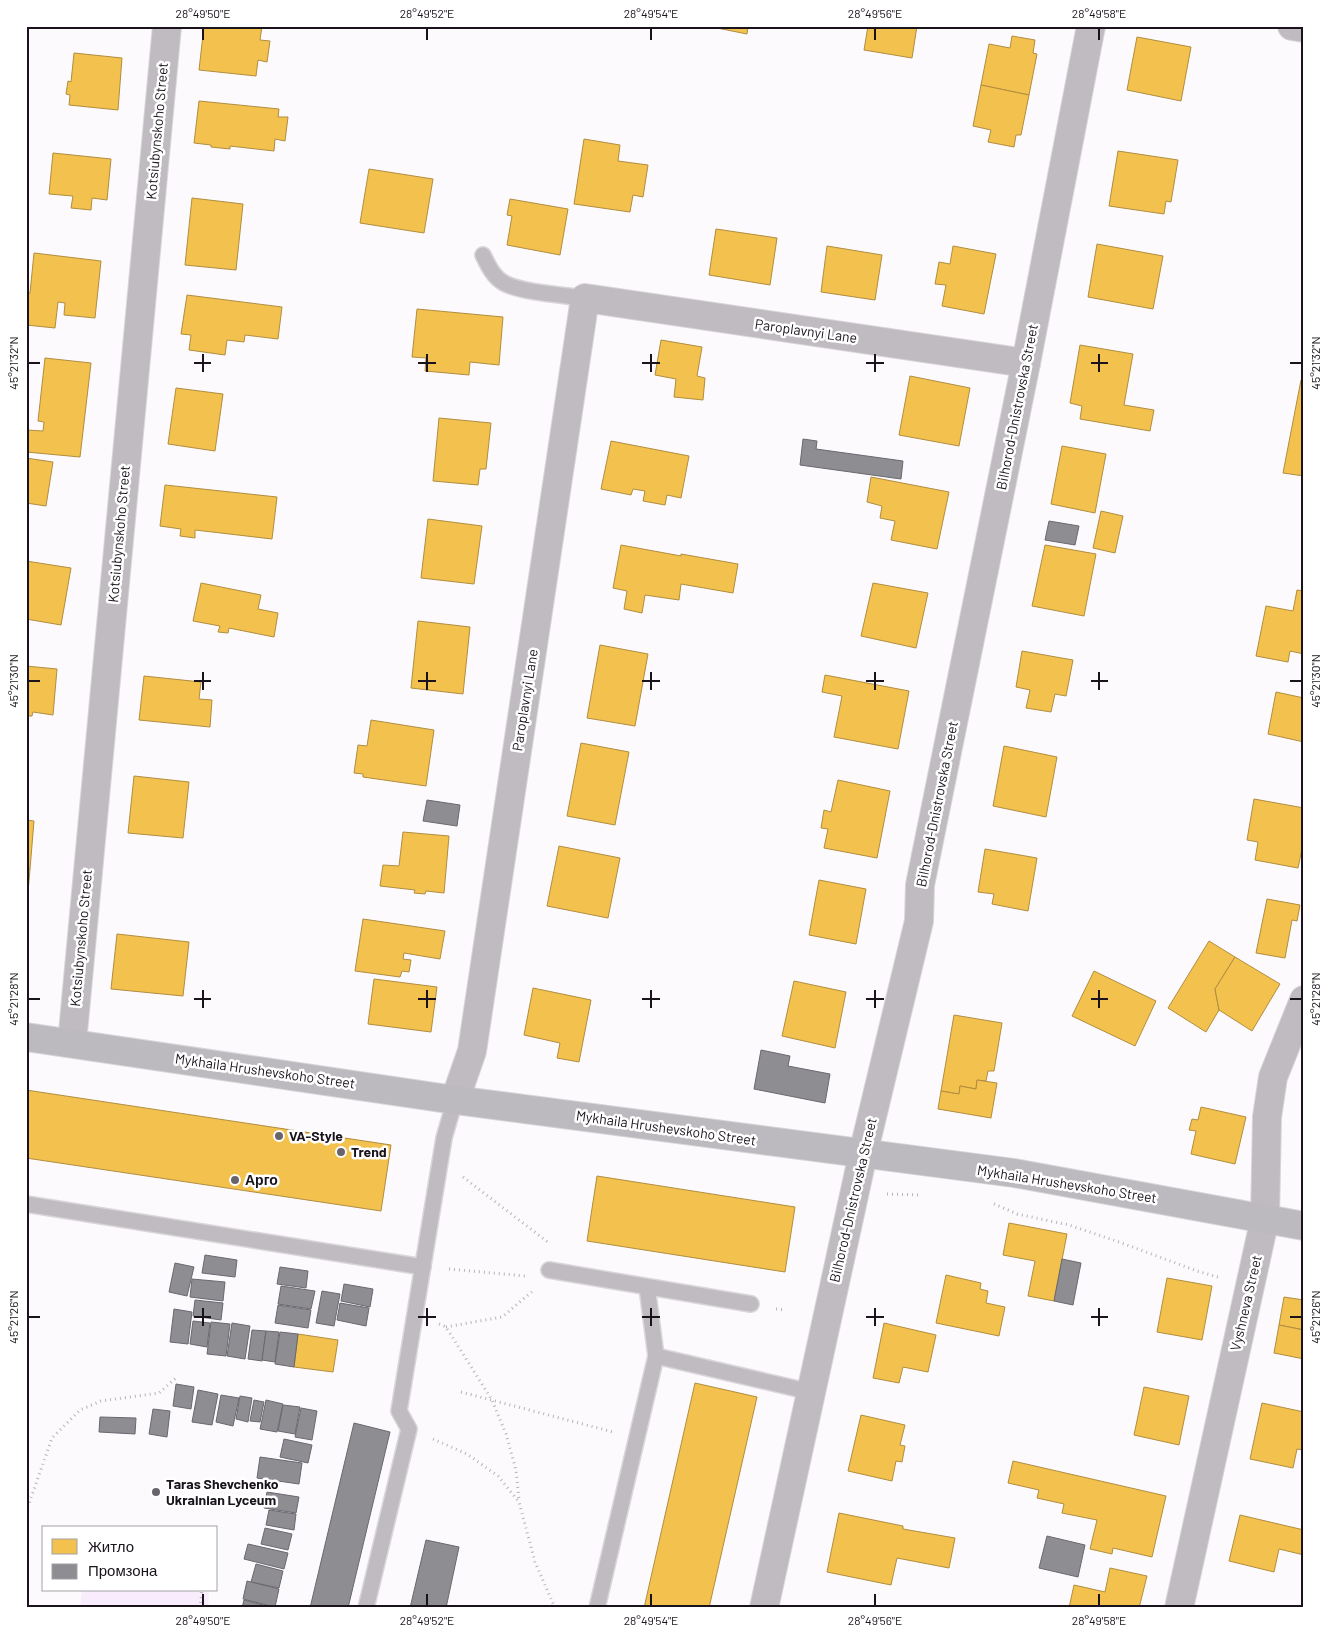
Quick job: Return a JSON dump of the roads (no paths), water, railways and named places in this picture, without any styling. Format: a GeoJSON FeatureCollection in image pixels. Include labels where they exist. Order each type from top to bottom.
{"type":"FeatureCollection","features":[{"type":"Feature","properties":{"kind":"street","name":"Kotsiubynskoho Street"},"geometry":{"type":"LineString","coordinates":[[72,1043],[167,26]]}},
{"type":"Feature","properties":{"kind":"street","name":"Bilhorod-Dnistrovska Street"},"geometry":{"type":"LineString","coordinates":[[764,1608],[863,1154],[920,921],[920,885],[1026,363],[1091,26]]}},
{"type":"Feature","properties":{"kind":"street"},"geometry":{"type":"LineString","coordinates":[[1292,26],[1304,28]]}},
{"type":"Feature","properties":{"kind":"street","name":"Paroplavnyi Lane"},"geometry":{"type":"LineString","coordinates":[[455,1100],[472,1051],[585,298],[1026,363]]}},
{"type":"Feature","properties":{"kind":"street","name":"Vyshneva Street"},"geometry":{"type":"LineString","coordinates":[[1179,1608],[1265,1218],[1267,1117],[1273,1076],[1304,1000]]}},
{"type":"Feature","properties":{"kind":"street","name":"Mykhaila Hrushevskoho Street"},"geometry":{"type":"LineString","coordinates":[[26,1037],[455,1100],[1014,1173],[1304,1226]]}},
{"type":"Feature","properties":{"kind":"lane","name":"Paroplavnyi Lane"},"geometry":{"type":"LineString","coordinates":[[483,254],[490,270],[503,282],[518,288],[585,298]]}},
{"type":"Feature","properties":{"kind":"lane"},"geometry":{"type":"LineString","coordinates":[[366,1608],[409,1429],[399,1411],[444,1138],[455,1100]]}},
{"type":"Feature","properties":{"kind":"lane"},"geometry":{"type":"LineString","coordinates":[[26,1204],[423,1266]]}},
{"type":"Feature","properties":{"kind":"lane"},"geometry":{"type":"LineString","coordinates":[[549,1270],[751,1304]]}},
{"type":"Feature","properties":{"kind":"lane"},"geometry":{"type":"LineString","coordinates":[[597,1608],[656,1356],[647,1287]]}},
{"type":"Feature","properties":{"kind":"lane"},"geometry":{"type":"LineString","coordinates":[[656,1356],[811,1392]]}},
{"type":"Feature","properties":{"kind":"place","name":"VA-Style"},"geometry":{"type":"Point","coordinates":[279,1136]}},
{"type":"Feature","properties":{"kind":"place","name":"Trend"},"geometry":{"type":"Point","coordinates":[341,1152]}},
{"type":"Feature","properties":{"kind":"place","name":"Арго"},"geometry":{"type":"Point","coordinates":[235,1180]}},
{"type":"Feature","properties":{"kind":"place","name":"Taras Shevchenko Ukrainian Lyceum"},"geometry":{"type":"Point","coordinates":[156,1492]}}]}
